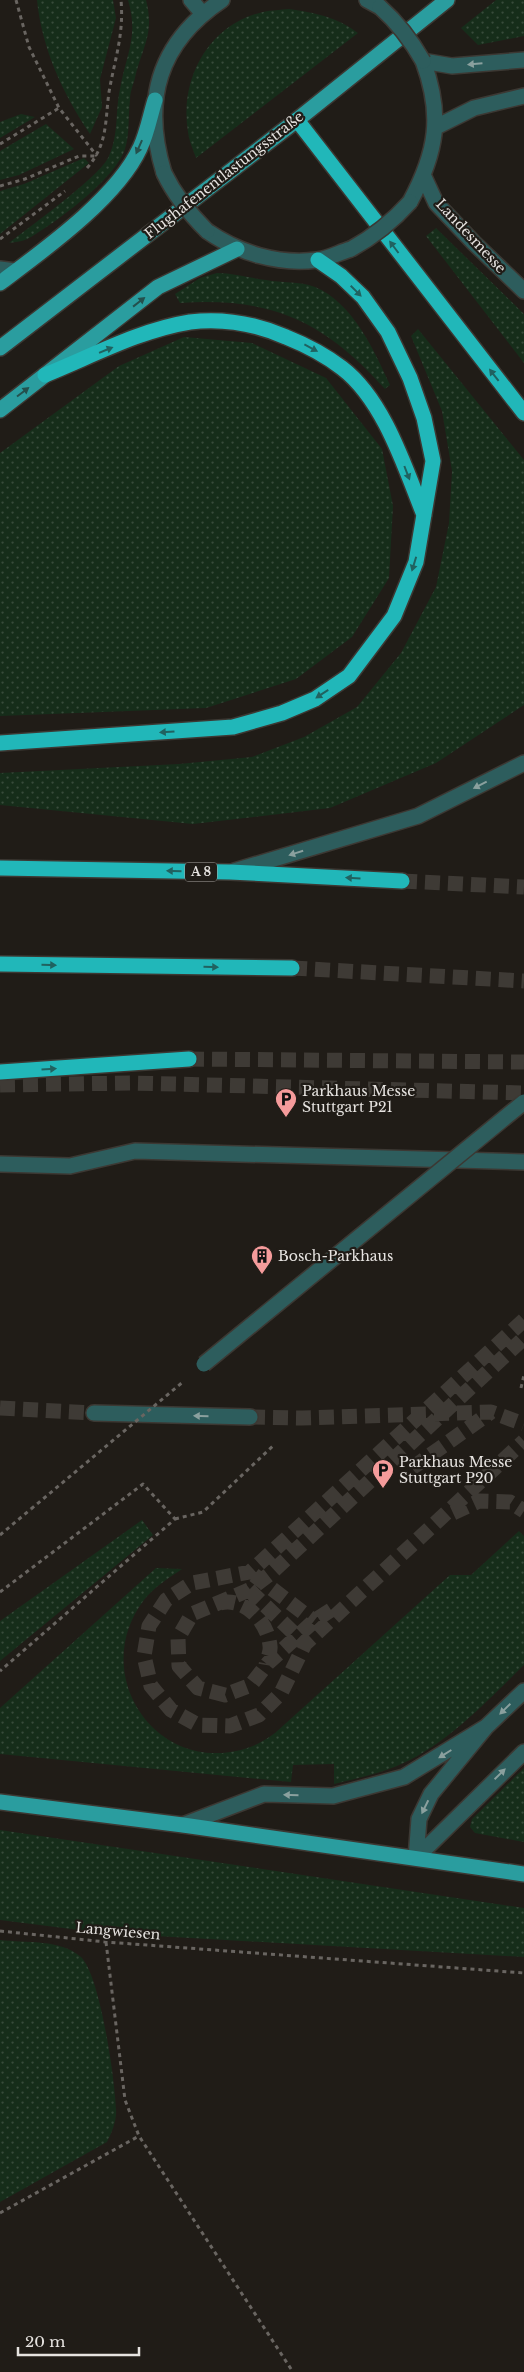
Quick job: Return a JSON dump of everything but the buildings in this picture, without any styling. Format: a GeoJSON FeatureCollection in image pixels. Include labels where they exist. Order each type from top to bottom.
{"type":"FeatureCollection","features":[{"type":"Feature","properties":{"kind":"highway"},"geometry":{"type":"LineString","coordinates":[[297,120],[524,413]]}},
{"type":"Feature","properties":{"kind":"highway"},"geometry":{"type":"LineString","coordinates":[[0,743],[233,727],[282,713],[315,699],[349,676],[394,616],[416,562],[433,461],[424,418],[410,378],[388,332],[363,298],[341,276],[318,260]]}},
{"type":"Feature","properties":{"kind":"highway"},"geometry":{"type":"LineString","coordinates":[[45,375],[151,332],[191,322],[232,322],[266,328],[310,347],[344,369],[368,397],[388,427],[424,516]]}},
{"type":"Feature","properties":{"kind":"highway","name":"A 8"},"geometry":{"type":"LineString","coordinates":[[0,868],[230,872],[402,881]]}},
{"type":"Feature","properties":{"kind":"highway"},"geometry":{"type":"LineString","coordinates":[[0,964],[292,968]]}},
{"type":"Feature","properties":{"kind":"highway"},"geometry":{"type":"LineString","coordinates":[[0,1072],[189,1059]]}},
{"type":"Feature","properties":{"kind":"main road","name":"Flughafenentlastungsstraße"},"geometry":{"type":"LineString","coordinates":[[0,348],[297,120],[447,0]]}},
{"type":"Feature","properties":{"kind":"main road"},"geometry":{"type":"LineString","coordinates":[[0,283],[98,204],[123,175],[140,148],[154,100]]}},
{"type":"Feature","properties":{"kind":"main road"},"geometry":{"type":"LineString","coordinates":[[0,410],[158,287],[237,249]]}},
{"type":"Feature","properties":{"kind":"main road"},"geometry":{"type":"LineString","coordinates":[[0,1802],[183,1825],[524,1874]]}},
{"type":"Feature","properties":{"kind":"street"},"geometry":{"type":"LineString","coordinates":[[191,0],[202,13]]}},
{"type":"Feature","properties":{"kind":"street"},"geometry":{"type":"LineString","coordinates":[[222,0],[202,13],[180,38],[163,68],[154,100],[153,125],[156,149],[164,173],[175,194],[189,214],[207,230],[237,249],[269,259],[318,260],[351,249],[374,237],[393,221],[410,202],[424,176],[432,152],[436,127],[431,82],[412,40],[397,23],[373,4]]}},
{"type":"Feature","properties":{"kind":"street"},"geometry":{"type":"LineString","coordinates":[[423,61],[452,66],[524,60]]}},
{"type":"Feature","properties":{"kind":"street"},"geometry":{"type":"LineString","coordinates":[[436,127],[474,108],[524,96]]}},
{"type":"Feature","properties":{"kind":"street","name":"Landesmesse"},"geometry":{"type":"LineString","coordinates":[[424,176],[436,203],[524,291]]}},
{"type":"Feature","properties":{"kind":"street"},"geometry":{"type":"LineString","coordinates":[[0,268],[15,271]]}},
{"type":"Feature","properties":{"kind":"street"},"geometry":{"type":"LineString","coordinates":[[230,872],[418,816],[524,763]]}},
{"type":"Feature","properties":{"kind":"street"},"geometry":{"type":"LineString","coordinates":[[204,1364],[524,1102]]}},
{"type":"Feature","properties":{"kind":"street"},"geometry":{"type":"LineString","coordinates":[[0,1164],[70,1166],[135,1151],[524,1162]]}},
{"type":"Feature","properties":{"kind":"street"},"geometry":{"type":"LineString","coordinates":[[94,1413],[250,1417]]}},
{"type":"Feature","properties":{"kind":"street"},"geometry":{"type":"LineString","coordinates":[[416,1858],[419,1819],[431,1794],[486,1728],[524,1691]]}},
{"type":"Feature","properties":{"kind":"street"},"geometry":{"type":"LineString","coordinates":[[183,1825],[264,1794],[333,1796],[404,1777],[486,1728]]}},
{"type":"Feature","properties":{"kind":"street"},"geometry":{"type":"LineString","coordinates":[[416,1858],[524,1752]]}},
{"type":"Feature","properties":{"kind":"path"},"geometry":{"type":"LineString","coordinates":[[16,0],[28,47],[59,108],[97,156]]}},
{"type":"Feature","properties":{"kind":"path"},"geometry":{"type":"LineString","coordinates":[[86,170],[97,156],[107,124],[109,92],[123,23],[121,0]]}},
{"type":"Feature","properties":{"kind":"path"},"geometry":{"type":"LineString","coordinates":[[0,144],[59,108]]}},
{"type":"Feature","properties":{"kind":"path"},"geometry":{"type":"LineString","coordinates":[[0,186],[25,179],[79,156],[97,156]]}},
{"type":"Feature","properties":{"kind":"path"},"geometry":{"type":"LineString","coordinates":[[0,240],[66,190]]}},
{"type":"Feature","properties":{"kind":"path"},"geometry":{"type":"LineString","coordinates":[[0,1535],[204,1364]]}},
{"type":"Feature","properties":{"kind":"path"},"geometry":{"type":"LineString","coordinates":[[520,1388],[524,1375]]}},
{"type":"Feature","properties":{"kind":"path"},"geometry":{"type":"LineString","coordinates":[[0,1671],[175,1519],[203,1512],[274,1445]]}},
{"type":"Feature","properties":{"kind":"path"},"geometry":{"type":"LineString","coordinates":[[0,1592],[143,1484],[175,1519]]}},
{"type":"Feature","properties":{"kind":"path","name":"Langwiesen"},"geometry":{"type":"LineString","coordinates":[[0,1931],[106,1942],[524,1973]]}},
{"type":"Feature","properties":{"kind":"path"},"geometry":{"type":"LineString","coordinates":[[106,1942],[125,2100],[139,2136],[293,2372]]}},
{"type":"Feature","properties":{"kind":"path"},"geometry":{"type":"LineString","coordinates":[[0,2212],[139,2136]]}},
{"type":"Feature","properties":{"kind":"green space"},"geometry":{"type":"Polygon","coordinates":[[[37,0],[113,0],[116,18],[100,79],[102,107],[90,134],[71,103],[55,70],[44,36],[37,0]]]}},
{"type":"Feature","properties":{"kind":"green space"},"geometry":{"type":"Polygon","coordinates":[[[128,0],[146,0],[149,22],[146,40],[130,94],[125,149],[110,173],[70,210],[29,238],[9,243],[93,176],[109,156],[116,131],[119,98],[132,35],[131,13],[128,0]]]}},
{"type":"Feature","properties":{"kind":"green space"},"geometry":{"type":"Polygon","coordinates":[[[496,0],[524,0],[524,36],[478,45],[461,28],[496,0]]]}},
{"type":"Feature","properties":{"kind":"green space"},"geometry":{"type":"Polygon","coordinates":[[[289,9],[326,16],[358,33],[196,158],[190,142],[186,112],[188,93],[202,57],[213,41],[227,28],[244,18],[266,11],[289,9]]]}},
{"type":"Feature","properties":{"kind":"green space"},"geometry":{"type":"Polygon","coordinates":[[[21,114],[35,117],[0,138],[0,122],[21,114]]]}},
{"type":"Feature","properties":{"kind":"green space"},"geometry":{"type":"Polygon","coordinates":[[[46,124],[74,149],[19,175],[0,180],[0,151],[46,124]]]}},
{"type":"Feature","properties":{"kind":"green space"},"geometry":{"type":"Polygon","coordinates":[[[84,158],[89,163],[0,234],[0,191],[24,184],[84,158]]]}},
{"type":"Feature","properties":{"kind":"green space"},"geometry":{"type":"Polygon","coordinates":[[[436,228],[524,314],[524,363],[426,236],[436,228]]]}},
{"type":"Feature","properties":{"kind":"green space"},"geometry":{"type":"Polygon","coordinates":[[[217,273],[303,284],[315,287],[328,294],[340,304],[361,329],[390,385],[385,389],[340,346],[318,330],[294,318],[242,304],[213,302],[180,303],[175,294],[200,278],[217,273]]]}},
{"type":"Feature","properties":{"kind":"green space"},"geometry":{"type":"Polygon","coordinates":[[[418,329],[524,460],[524,705],[436,763],[330,808],[193,824],[0,805],[0,773],[179,764],[252,757],[304,737],[357,707],[401,653],[436,587],[449,523],[452,471],[442,411],[411,336],[418,329]]]}},
{"type":"Feature","properties":{"kind":"green space"},"geometry":{"type":"Polygon","coordinates":[[[184,337],[252,343],[326,378],[382,449],[393,506],[389,578],[352,637],[296,679],[206,708],[0,716],[0,453],[119,366],[184,337]]]}},
{"type":"Feature","properties":{"kind":"green space"},"geometry":{"type":"Polygon","coordinates":[[[142,1520],[153,1535],[0,1661],[0,1621],[142,1520]]]}},
{"type":"Feature","properties":{"kind":"green space"},"geometry":{"type":"Polygon","coordinates":[[[519,1531],[524,1536],[524,1665],[456,1729],[426,1751],[392,1768],[334,1784],[334,1764],[293,1765],[291,1782],[0,1754],[0,1708],[156,1568],[182,1569],[148,1595],[129,1628],[124,1657],[127,1685],[139,1710],[157,1731],[181,1746],[209,1753],[241,1750],[263,1741],[275,1733],[450,1575],[471,1575],[519,1531]]]}},
{"type":"Feature","properties":{"kind":"green space"},"geometry":{"type":"Polygon","coordinates":[[[524,1768],[524,1842],[475,1833],[470,1827],[472,1819],[524,1768]]]}},
{"type":"Feature","properties":{"kind":"green space"},"geometry":{"type":"Polygon","coordinates":[[[0,1830],[524,1908],[524,1957],[103,1933],[0,1920],[0,1830]]]}},
{"type":"Feature","properties":{"kind":"green space"},"geometry":{"type":"Polygon","coordinates":[[[0,1940],[42,1943],[63,1947],[81,1957],[88,1968],[100,2005],[115,2095],[116,2117],[107,2142],[0,2202],[0,1940]]]}},
{"type":"Feature","properties":{"kind":"tunnel"},"geometry":{"type":"LineString","coordinates":[[402,881],[524,887]]}},
{"type":"Feature","properties":{"kind":"tunnel"},"geometry":{"type":"LineString","coordinates":[[292,968],[524,981]]}},
{"type":"Feature","properties":{"kind":"tunnel"},"geometry":{"type":"LineString","coordinates":[[189,1059],[524,1062]]}},
{"type":"Feature","properties":{"kind":"tunnel"},"geometry":{"type":"LineString","coordinates":[[0,1085],[133,1083],[524,1093]]}},
{"type":"Feature","properties":{"kind":"tunnel"},"geometry":{"type":"LineString","coordinates":[[524,1320],[250,1572],[192,1583],[166,1600],[149,1626],[144,1656],[151,1686],[171,1710],[198,1725],[230,1726],[259,1715],[281,1693],[305,1644],[524,1441]]}},
{"type":"Feature","properties":{"kind":"tunnel"},"geometry":{"type":"LineString","coordinates":[[331,1610],[314,1621],[268,1663],[251,1685],[225,1695],[198,1688],[179,1666],[178,1638],[192,1614],[249,1590],[271,1573],[524,1338]]}},
{"type":"Feature","properties":{"kind":"tunnel"},"geometry":{"type":"LineString","coordinates":[[0,1408],[94,1413]]}},
{"type":"Feature","properties":{"kind":"tunnel"},"geometry":{"type":"LineString","coordinates":[[250,1417],[302,1418],[491,1412],[524,1424]]}},
{"type":"Feature","properties":{"kind":"tunnel"},"geometry":{"type":"LineString","coordinates":[[412,1468],[491,1412]]}},
{"type":"Feature","properties":{"kind":"tunnel"},"geometry":{"type":"LineString","coordinates":[[453,1513],[479,1501],[510,1502],[524,1511]]}},
{"type":"Feature","properties":{"kind":"tunnel"},"geometry":{"type":"LineString","coordinates":[[254,1575],[314,1621]]}},
{"type":"Feature","properties":{"kind":"tunnel"},"geometry":{"type":"LineString","coordinates":[[249,1590],[304,1643]]}},
{"type":"Feature","properties":{"kind":"tunnel"},"geometry":{"type":"LineString","coordinates":[[220,1603],[238,1604],[254,1613],[260,1620],[265,1628],[270,1646],[266,1665]]}},
{"type":"Feature","properties":{"kind":"place","name":"Parkhaus Messe Stuttgart P21"},"geometry":{"type":"Point","coordinates":[286,1118]}},
{"type":"Feature","properties":{"kind":"place","name":"Bosch-Parkhaus"},"geometry":{"type":"Point","coordinates":[262,1275]}},
{"type":"Feature","properties":{"kind":"place","name":"Parkhaus Messe Stuttgart P20"},"geometry":{"type":"Point","coordinates":[383,1489]}}]}
